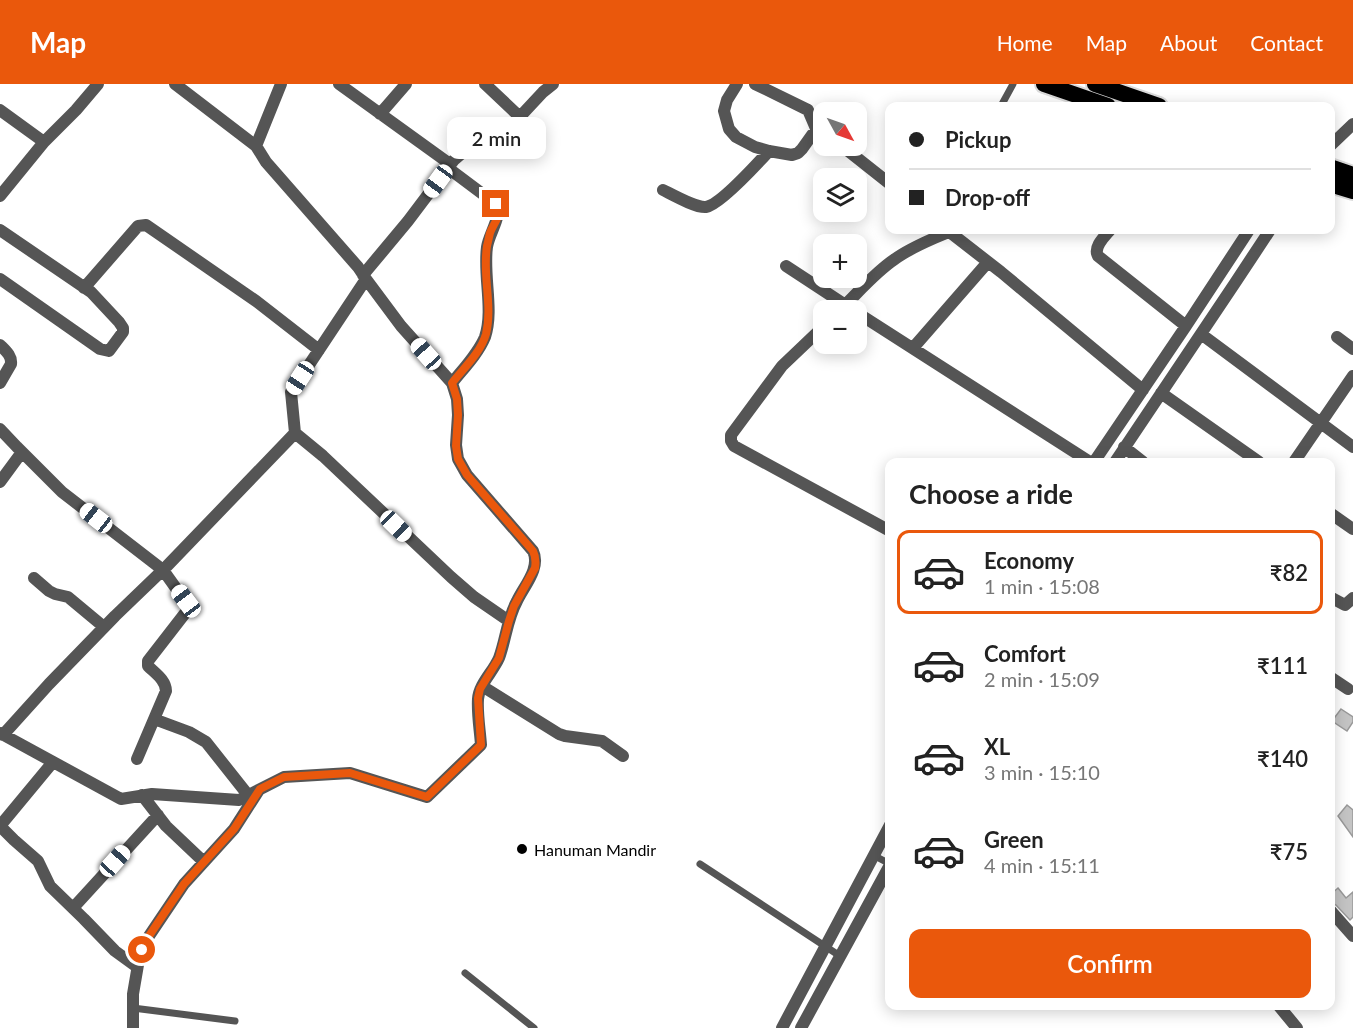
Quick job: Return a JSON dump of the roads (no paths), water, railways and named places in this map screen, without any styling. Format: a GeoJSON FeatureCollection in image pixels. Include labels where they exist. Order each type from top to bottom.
{"type":"FeatureCollection","features":[{"type":"Feature","properties":{"kind":"highway"},"geometry":{"type":"LineString","coordinates":[[1044,84],[1096,102]]}},
{"type":"Feature","properties":{"kind":"highway"},"geometry":{"type":"LineString","coordinates":[[1095,84],[1147,102]]}},
{"type":"Feature","properties":{"kind":"highway"},"geometry":{"type":"LineString","coordinates":[[1335,169],[1353,175]]}},
{"type":"Feature","properties":{"kind":"highway"},"geometry":{"type":"LineString","coordinates":[[1335,186],[1353,191]]}},
{"type":"Feature","properties":{"kind":"street"},"geometry":{"type":"LineString","coordinates":[[0,196],[44,142],[98,84]]}},
{"type":"Feature","properties":{"kind":"street"},"geometry":{"type":"LineString","coordinates":[[175,84],[256,146],[266,162],[358,267],[401,326],[452,383],[457,399],[458,459],[467,475],[533,551],[535,568],[509,621],[499,658],[482,686],[478,698],[481,745],[427,797],[350,773],[284,777],[238,800],[152,794],[122,799],[2,734],[295,433]]}},
{"type":"Feature","properties":{"kind":"street"},"geometry":{"type":"LineString","coordinates":[[256,146],[280,84]]}},
{"type":"Feature","properties":{"kind":"street"},"geometry":{"type":"LineString","coordinates":[[339,84],[449,166],[500,209],[490,232],[487,248],[488,321],[486,334],[475,354],[452,383]]}},
{"type":"Feature","properties":{"kind":"street"},"geometry":{"type":"LineString","coordinates":[[380,114],[406,84]]}},
{"type":"Feature","properties":{"kind":"street"},"geometry":{"type":"LineString","coordinates":[[485,84],[520,117]]}},
{"type":"Feature","properties":{"kind":"street"},"geometry":{"type":"LineString","coordinates":[[509,621],[474,597],[451,577],[323,456],[295,433],[291,393],[364,277],[449,166],[458,157],[511,125],[553,84]]}},
{"type":"Feature","properties":{"kind":"street"},"geometry":{"type":"LineString","coordinates":[[737,84],[724,105],[729,129],[736,137],[754,147],[792,155],[798,153],[813,139]]}},
{"type":"Feature","properties":{"kind":"street"},"geometry":{"type":"LineString","coordinates":[[755,84],[808,110],[813,119]]}},
{"type":"Feature","properties":{"kind":"street"},"geometry":{"type":"LineString","coordinates":[[0,111],[44,142]]}},
{"type":"Feature","properties":{"kind":"street"},"geometry":{"type":"LineString","coordinates":[[1335,141],[1353,124]]}},
{"type":"Feature","properties":{"kind":"street"},"geometry":{"type":"LineString","coordinates":[[663,190],[698,206],[706,207],[721,198],[769,151]]}},
{"type":"Feature","properties":{"kind":"street"},"geometry":{"type":"LineString","coordinates":[[855,156],[885,180]]}},
{"type":"Feature","properties":{"kind":"street"},"geometry":{"type":"LineString","coordinates":[[84,288],[138,226],[146,225],[256,301],[319,350]]}},
{"type":"Feature","properties":{"kind":"street"},"geometry":{"type":"LineString","coordinates":[[0,230],[94,295],[119,322],[123,332],[109,351],[100,350],[0,279]]}},
{"type":"Feature","properties":{"kind":"street"},"geometry":{"type":"LineString","coordinates":[[856,300],[873,276],[895,258],[940,234]]}},
{"type":"Feature","properties":{"kind":"street"},"geometry":{"type":"LineString","coordinates":[[953,234],[1143,390]]}},
{"type":"Feature","properties":{"kind":"street"},"geometry":{"type":"LineString","coordinates":[[1107,234],[1097,248],[1098,256],[1186,326]]}},
{"type":"Feature","properties":{"kind":"street"},"geometry":{"type":"LineString","coordinates":[[1095,458],[1246,234]]}},
{"type":"Feature","properties":{"kind":"street"},"geometry":{"type":"LineString","coordinates":[[1117,458],[1267,234]]}},
{"type":"Feature","properties":{"kind":"street"},"geometry":{"type":"LineString","coordinates":[[912,348],[988,262]]}},
{"type":"Feature","properties":{"kind":"street"},"geometry":{"type":"LineString","coordinates":[[786,266],[835,300]]}},
{"type":"Feature","properties":{"kind":"street"},"geometry":{"type":"LineString","coordinates":[[867,321],[1086,458]]}},
{"type":"Feature","properties":{"kind":"street"},"geometry":{"type":"LineString","coordinates":[[1201,334],[1353,447]]}},
{"type":"Feature","properties":{"kind":"street"},"geometry":{"type":"LineString","coordinates":[[813,336],[782,366],[731,435],[731,441],[734,446],[885,528]]}},
{"type":"Feature","properties":{"kind":"street"},"geometry":{"type":"LineString","coordinates":[[1337,337],[1353,349]]}},
{"type":"Feature","properties":{"kind":"street"},"geometry":{"type":"LineString","coordinates":[[0,345],[12,361],[0,383]]}},
{"type":"Feature","properties":{"kind":"street"},"geometry":{"type":"LineString","coordinates":[[1297,458],[1353,376]]}},
{"type":"Feature","properties":{"kind":"street"},"geometry":{"type":"LineString","coordinates":[[1161,393],[1253,458]]}},
{"type":"Feature","properties":{"kind":"street"},"geometry":{"type":"LineString","coordinates":[[0,429],[62,492],[163,570],[186,601],[188,607],[186,612],[148,661],[148,666],[164,682],[166,691],[137,759]]}},
{"type":"Feature","properties":{"kind":"street"},"geometry":{"type":"LineString","coordinates":[[1124,447],[1138,458]]}},
{"type":"Feature","properties":{"kind":"street"},"geometry":{"type":"LineString","coordinates":[[0,482],[22,452]]}},
{"type":"Feature","properties":{"kind":"street"},"geometry":{"type":"LineString","coordinates":[[1335,516],[1353,529]]}},
{"type":"Feature","properties":{"kind":"street"},"geometry":{"type":"LineString","coordinates":[[34,578],[49,591],[68,597],[104,627]]}},
{"type":"Feature","properties":{"kind":"street"},"geometry":{"type":"LineString","coordinates":[[1335,600],[1345,605],[1353,598]]}},
{"type":"Feature","properties":{"kind":"street"},"geometry":{"type":"LineString","coordinates":[[1335,680],[1348,689]]}},
{"type":"Feature","properties":{"kind":"street"},"geometry":{"type":"LineString","coordinates":[[482,686],[559,734],[602,741],[623,756]]}},
{"type":"Feature","properties":{"kind":"street"},"geometry":{"type":"LineString","coordinates":[[154,719],[189,732],[206,742],[248,795]]}},
{"type":"Feature","properties":{"kind":"street"},"geometry":{"type":"LineString","coordinates":[[52,762],[0,826],[38,861],[47,882],[115,951],[137,968]]}},
{"type":"Feature","properties":{"kind":"street"},"geometry":{"type":"LineString","coordinates":[[133,1028],[133,994],[137,968],[145,942],[184,884],[234,829],[260,789]]}},
{"type":"Feature","properties":{"kind":"street"},"geometry":{"type":"LineString","coordinates":[[142,795],[180,840],[204,862]]}},
{"type":"Feature","properties":{"kind":"street"},"geometry":{"type":"LineString","coordinates":[[73,908],[158,815]]}},
{"type":"Feature","properties":{"kind":"street"},"geometry":{"type":"LineString","coordinates":[[782,1028],[885,834]]}},
{"type":"Feature","properties":{"kind":"street"},"geometry":{"type":"LineString","coordinates":[[805,1026],[885,874]]}},
{"type":"Feature","properties":{"kind":"street"},"geometry":{"type":"LineString","coordinates":[[1335,915],[1353,936]]}},
{"type":"Feature","properties":{"kind":"street"},"geometry":{"type":"LineString","coordinates":[[1282,1010],[1297,1028]]}},
{"type":"Feature","properties":{"kind":"lane"},"geometry":{"type":"LineString","coordinates":[[1003,102],[1013,84]]}},
{"type":"Feature","properties":{"kind":"lane"},"geometry":{"type":"LineString","coordinates":[[873,855],[885,862]]}},
{"type":"Feature","properties":{"kind":"lane"},"geometry":{"type":"LineString","coordinates":[[700,864],[840,956]]}},
{"type":"Feature","properties":{"kind":"lane"},"geometry":{"type":"LineString","coordinates":[[465,973],[534,1028]]}},
{"type":"Feature","properties":{"kind":"lane"},"geometry":{"type":"LineString","coordinates":[[133,1008],[235,1021]]}},
{"type":"Feature","properties":{"kind":"place","name":"Hanuman Mandir"},"geometry":{"type":"Point","coordinates":[522,849]}}]}
